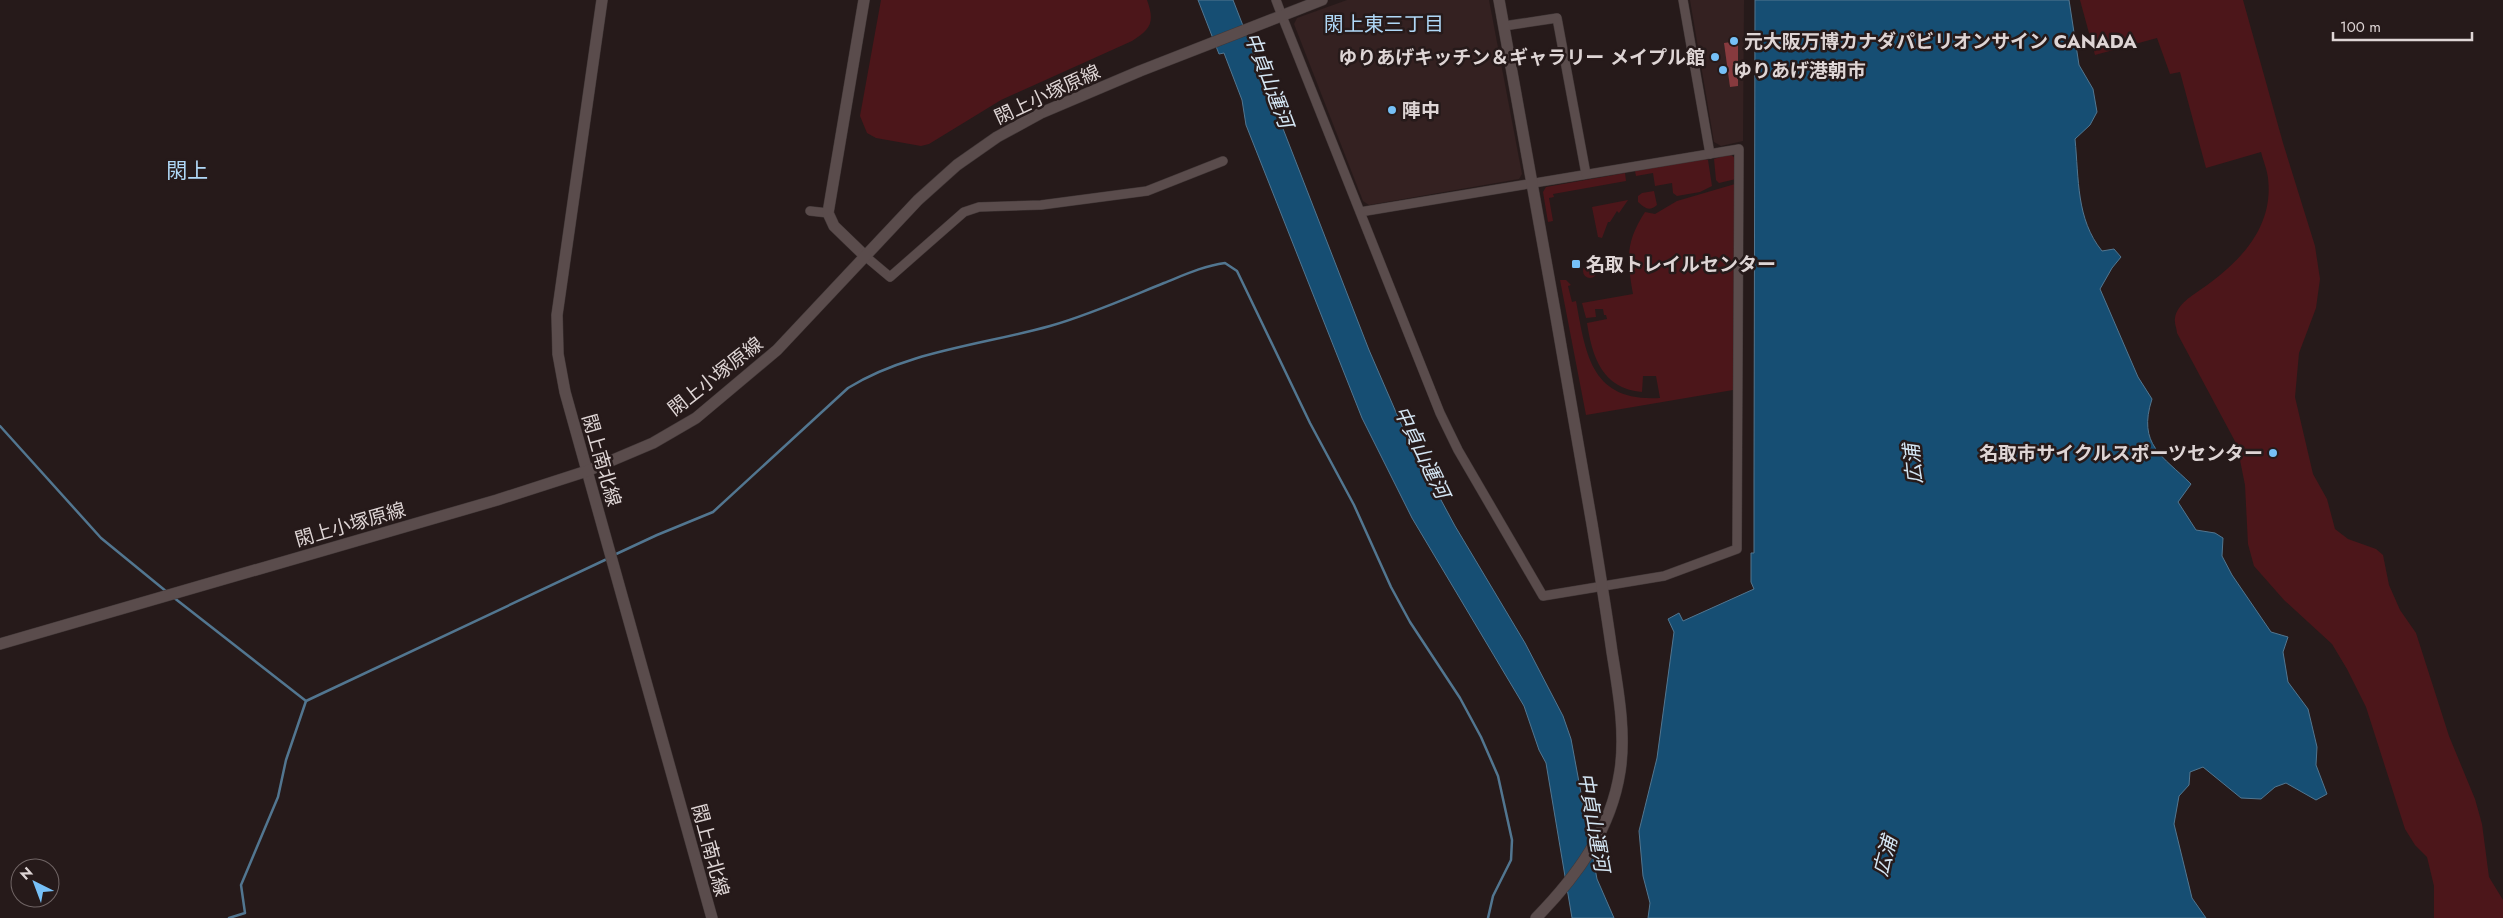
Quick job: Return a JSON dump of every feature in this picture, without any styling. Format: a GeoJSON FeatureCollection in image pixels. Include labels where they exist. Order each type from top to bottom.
{"type":"FeatureCollection","features":[{"type":"Feature","properties":{"kind":"street","name":"閖上南北線"},"geometry":{"type":"LineString","coordinates":[[602,0],[557,315],[558,354],[565,392],[712,918]]}},
{"type":"Feature","properties":{"kind":"street"},"geometry":{"type":"LineString","coordinates":[[864,0],[828,213],[834,226],[865,256],[890,276],[964,212],[979,207],[1040,205],[1147,191],[1223,161]]}},
{"type":"Feature","properties":{"kind":"street"},"geometry":{"type":"LineString","coordinates":[[1276,0],[1360,212],[1447,428],[1543,596],[1664,576],[1736,548],[1739,149],[1360,212]]}},
{"type":"Feature","properties":{"kind":"street"},"geometry":{"type":"LineString","coordinates":[[1282,16],[1322,0]]}},
{"type":"Feature","properties":{"kind":"street"},"geometry":{"type":"LineString","coordinates":[[1499,0],[1602,586],[1618,690],[1622,741],[1620,771],[1611,805],[1601,832],[1581,866],[1536,918]]}},
{"type":"Feature","properties":{"kind":"street"},"geometry":{"type":"LineString","coordinates":[[1683,0],[1710,154]]}},
{"type":"Feature","properties":{"kind":"street","name":"閖上小塚原線"},"geometry":{"type":"LineString","coordinates":[[0,644],[587,471],[653,443],[696,418],[777,350],[918,200],[957,165],[997,137],[1041,112],[1282,16]]}},
{"type":"Feature","properties":{"kind":"street"},"geometry":{"type":"LineString","coordinates":[[1504,26],[1557,18],[1586,174]]}},
{"type":"Feature","properties":{"kind":"street"},"geometry":{"type":"LineString","coordinates":[[810,211],[828,213]]}},
{"type":"Feature","properties":{"kind":"shaded area"},"geometry":{"type":"Polygon","coordinates":[[[881,0],[1147,0],[1151,19],[1147,29],[1132,41],[1001,100],[929,144],[921,146],[876,138],[867,133],[860,116],[881,0]]]}},
{"type":"Feature","properties":{"kind":"shaded area"},"geometry":{"type":"Polygon","coordinates":[[[1347,0],[1489,0],[1522,174],[1519,179],[1369,205],[1363,201],[1294,24],[1297,18],[1347,0]]]}},
{"type":"Feature","properties":{"kind":"shaded area","name":"ゆりあげ港朝市"},"geometry":{"type":"Polygon","coordinates":[[[1690,0],[1744,0],[1743,141],[1721,146],[1714,142],[1690,0]]]}},
{"type":"Feature","properties":{"kind":"shaded area","name":"名取市サイクルスポーツセンター"},"geometry":{"type":"Polygon","coordinates":[[[2080,0],[2243,0],[2283,143],[2315,246],[2320,279],[2316,308],[2299,353],[2295,397],[2313,474],[2327,499],[2335,529],[2348,539],[2376,549],[2383,555],[2389,585],[2400,610],[2416,633],[2449,736],[2475,799],[2482,824],[2489,877],[2503,900],[2503,918],[2434,918],[2434,886],[2427,857],[2415,845],[2405,829],[2366,707],[2347,669],[2332,644],[2284,600],[2254,566],[2248,544],[2245,485],[2237,445],[2177,333],[2175,320],[2179,308],[2186,300],[2230,267],[2252,242],[2260,227],[2266,212],[2268,196],[2267,175],[2261,152],[2206,168],[2180,72],[2170,74],[2157,38],[2095,55],[2080,0]]]}},
{"type":"Feature","properties":{"kind":"shaded area"},"geometry":{"type":"Polygon","coordinates":[[[1738,41],[1738,86],[1730,87],[1724,43],[1738,41]]]}},
{"type":"Feature","properties":{"kind":"shaded area"},"geometry":{"type":"Polygon","coordinates":[[[1730,154],[1736,159],[1736,179],[1719,183],[1716,180],[1714,159],[1730,154]]]}},
{"type":"Feature","properties":{"kind":"shaded area"},"geometry":{"type":"Polygon","coordinates":[[[1708,160],[1712,186],[1700,192],[1677,196],[1673,193],[1672,183],[1655,186],[1653,173],[1636,176],[1635,171],[1708,160]]]}},
{"type":"Feature","properties":{"kind":"shaded area"},"geometry":{"type":"Polygon","coordinates":[[[1625,173],[1626,181],[1553,194],[1554,197],[1549,198],[1553,221],[1548,222],[1543,192],[1546,187],[1625,173]]]}},
{"type":"Feature","properties":{"kind":"shaded area"},"geometry":{"type":"Polygon","coordinates":[[[1735,184],[1733,390],[1586,415],[1560,280],[1566,280],[1571,285],[1568,286],[1572,302],[1576,301],[1589,356],[1596,371],[1606,383],[1619,392],[1637,397],[1660,398],[1656,376],[1643,376],[1642,392],[1628,390],[1608,378],[1596,359],[1587,323],[1607,319],[1606,315],[1604,315],[1603,309],[1595,309],[1596,317],[1586,318],[1582,303],[1633,294],[1629,252],[1638,223],[1645,212],[1655,214],[1677,201],[1735,184]]]}},
{"type":"Feature","properties":{"kind":"shaded area"},"geometry":{"type":"Polygon","coordinates":[[[1654,191],[1657,205],[1647,208],[1638,202],[1638,196],[1642,193],[1654,191]]]}},
{"type":"Feature","properties":{"kind":"shaded area"},"geometry":{"type":"Polygon","coordinates":[[[1628,200],[1619,213],[1617,211],[1610,222],[1608,222],[1602,238],[1598,237],[1592,207],[1628,200]]]}},
{"type":"Feature","properties":{"kind":"shaded area"},"geometry":{"type":"Polygon","coordinates":[[[1587,264],[1593,264],[1597,271],[1593,278],[1587,278],[1583,274],[1583,268],[1587,264]]]}},
{"type":"Feature","properties":{"kind":"water"},"geometry":{"type":"Polygon","coordinates":[[[1198,0],[1233,0],[1369,350],[1405,433],[1455,526],[1525,643],[1563,716],[1571,739],[1597,879],[1614,918],[1572,918],[1546,763],[1539,750],[1524,706],[1412,518],[1362,418],[1246,125],[1242,100],[1224,53],[1219,54],[1198,0]]]}},
{"type":"Feature","properties":{"kind":"water","name":"広浦"},"geometry":{"type":"Polygon","coordinates":[[[1755,0],[2069,0],[2079,65],[2093,89],[2097,112],[2090,125],[2075,139],[2080,198],[2087,226],[2102,251],[2114,249],[2121,257],[2100,289],[2138,377],[2152,399],[2148,415],[2150,439],[2162,457],[2191,484],[2178,502],[2196,530],[2215,533],[2223,538],[2222,556],[2232,575],[2271,632],[2288,637],[2283,652],[2288,682],[2308,709],[2317,747],[2316,765],[2327,794],[2316,800],[2286,783],[2275,787],[2261,799],[2241,798],[2203,767],[2190,772],[2189,785],[2179,796],[2174,824],[2192,898],[2206,918],[1648,918],[1650,903],[1643,876],[1639,831],[1657,758],[1674,632],[1668,619],[1679,613],[1683,621],[1754,589],[1751,582],[1751,553],[1754,553],[1755,0]]]}},
{"type":"Feature","properties":{"kind":"waterway"},"geometry":{"type":"LineString","coordinates":[[614,555],[713,512],[848,388],[871,375],[920,357],[1065,322],[1194,271],[1225,263],[1237,271],[1310,423],[1354,505],[1391,587],[1410,622],[1460,698],[1481,737],[1498,776],[1512,840],[1511,860],[1493,896],[1488,918]]}},
{"type":"Feature","properties":{"kind":"waterway"},"geometry":{"type":"LineString","coordinates":[[0,426],[101,538],[167,592]]}},
{"type":"Feature","properties":{"kind":"waterway"},"geometry":{"type":"LineString","coordinates":[[173,597],[306,701],[607,559]]}},
{"type":"Feature","properties":{"kind":"waterway"},"geometry":{"type":"LineString","coordinates":[[229,918],[245,913],[241,885],[278,797],[286,760],[306,701]]}},
{"type":"Feature","properties":{"kind":"place","name":"元大阪万博カナダパビリオンサイン CANADA"},"geometry":{"type":"Point","coordinates":[1734,41]}},
{"type":"Feature","properties":{"kind":"place","name":"ゆりあげキッチン＆ギャラリー メイプル館"},"geometry":{"type":"Point","coordinates":[1715,57]}},
{"type":"Feature","properties":{"kind":"place","name":"ゆりあげ港朝市"},"geometry":{"type":"Point","coordinates":[1723,70]}},
{"type":"Feature","properties":{"kind":"place","name":"陣中"},"geometry":{"type":"Point","coordinates":[1392,110]}},
{"type":"Feature","properties":{"kind":"place","name":"名取トレイルセンター"},"geometry":{"type":"Point","coordinates":[1576,264]}},
{"type":"Feature","properties":{"kind":"place","name":"名取市サイクルスポーツセンター"},"geometry":{"type":"Point","coordinates":[2273,453]}},
{"type":"Feature","properties":{"kind":"district","name":"閖上東三丁目"},"geometry":{"type":"Point","coordinates":[1384,24]}},
{"type":"Feature","properties":{"kind":"district","name":"閖上"},"geometry":{"type":"Point","coordinates":[187,171]}},
{"type":"Feature","properties":{"kind":"water label","name":"中貞山運河"},"geometry":{"type":"Point","coordinates":[1269,80]}},
{"type":"Feature","properties":{"kind":"water label","name":"中貞山運河"},"geometry":{"type":"Point","coordinates":[1422,452]}},
{"type":"Feature","properties":{"kind":"water label","name":"中貞山運河"},"geometry":{"type":"Point","coordinates":[1594,822]}}]}
